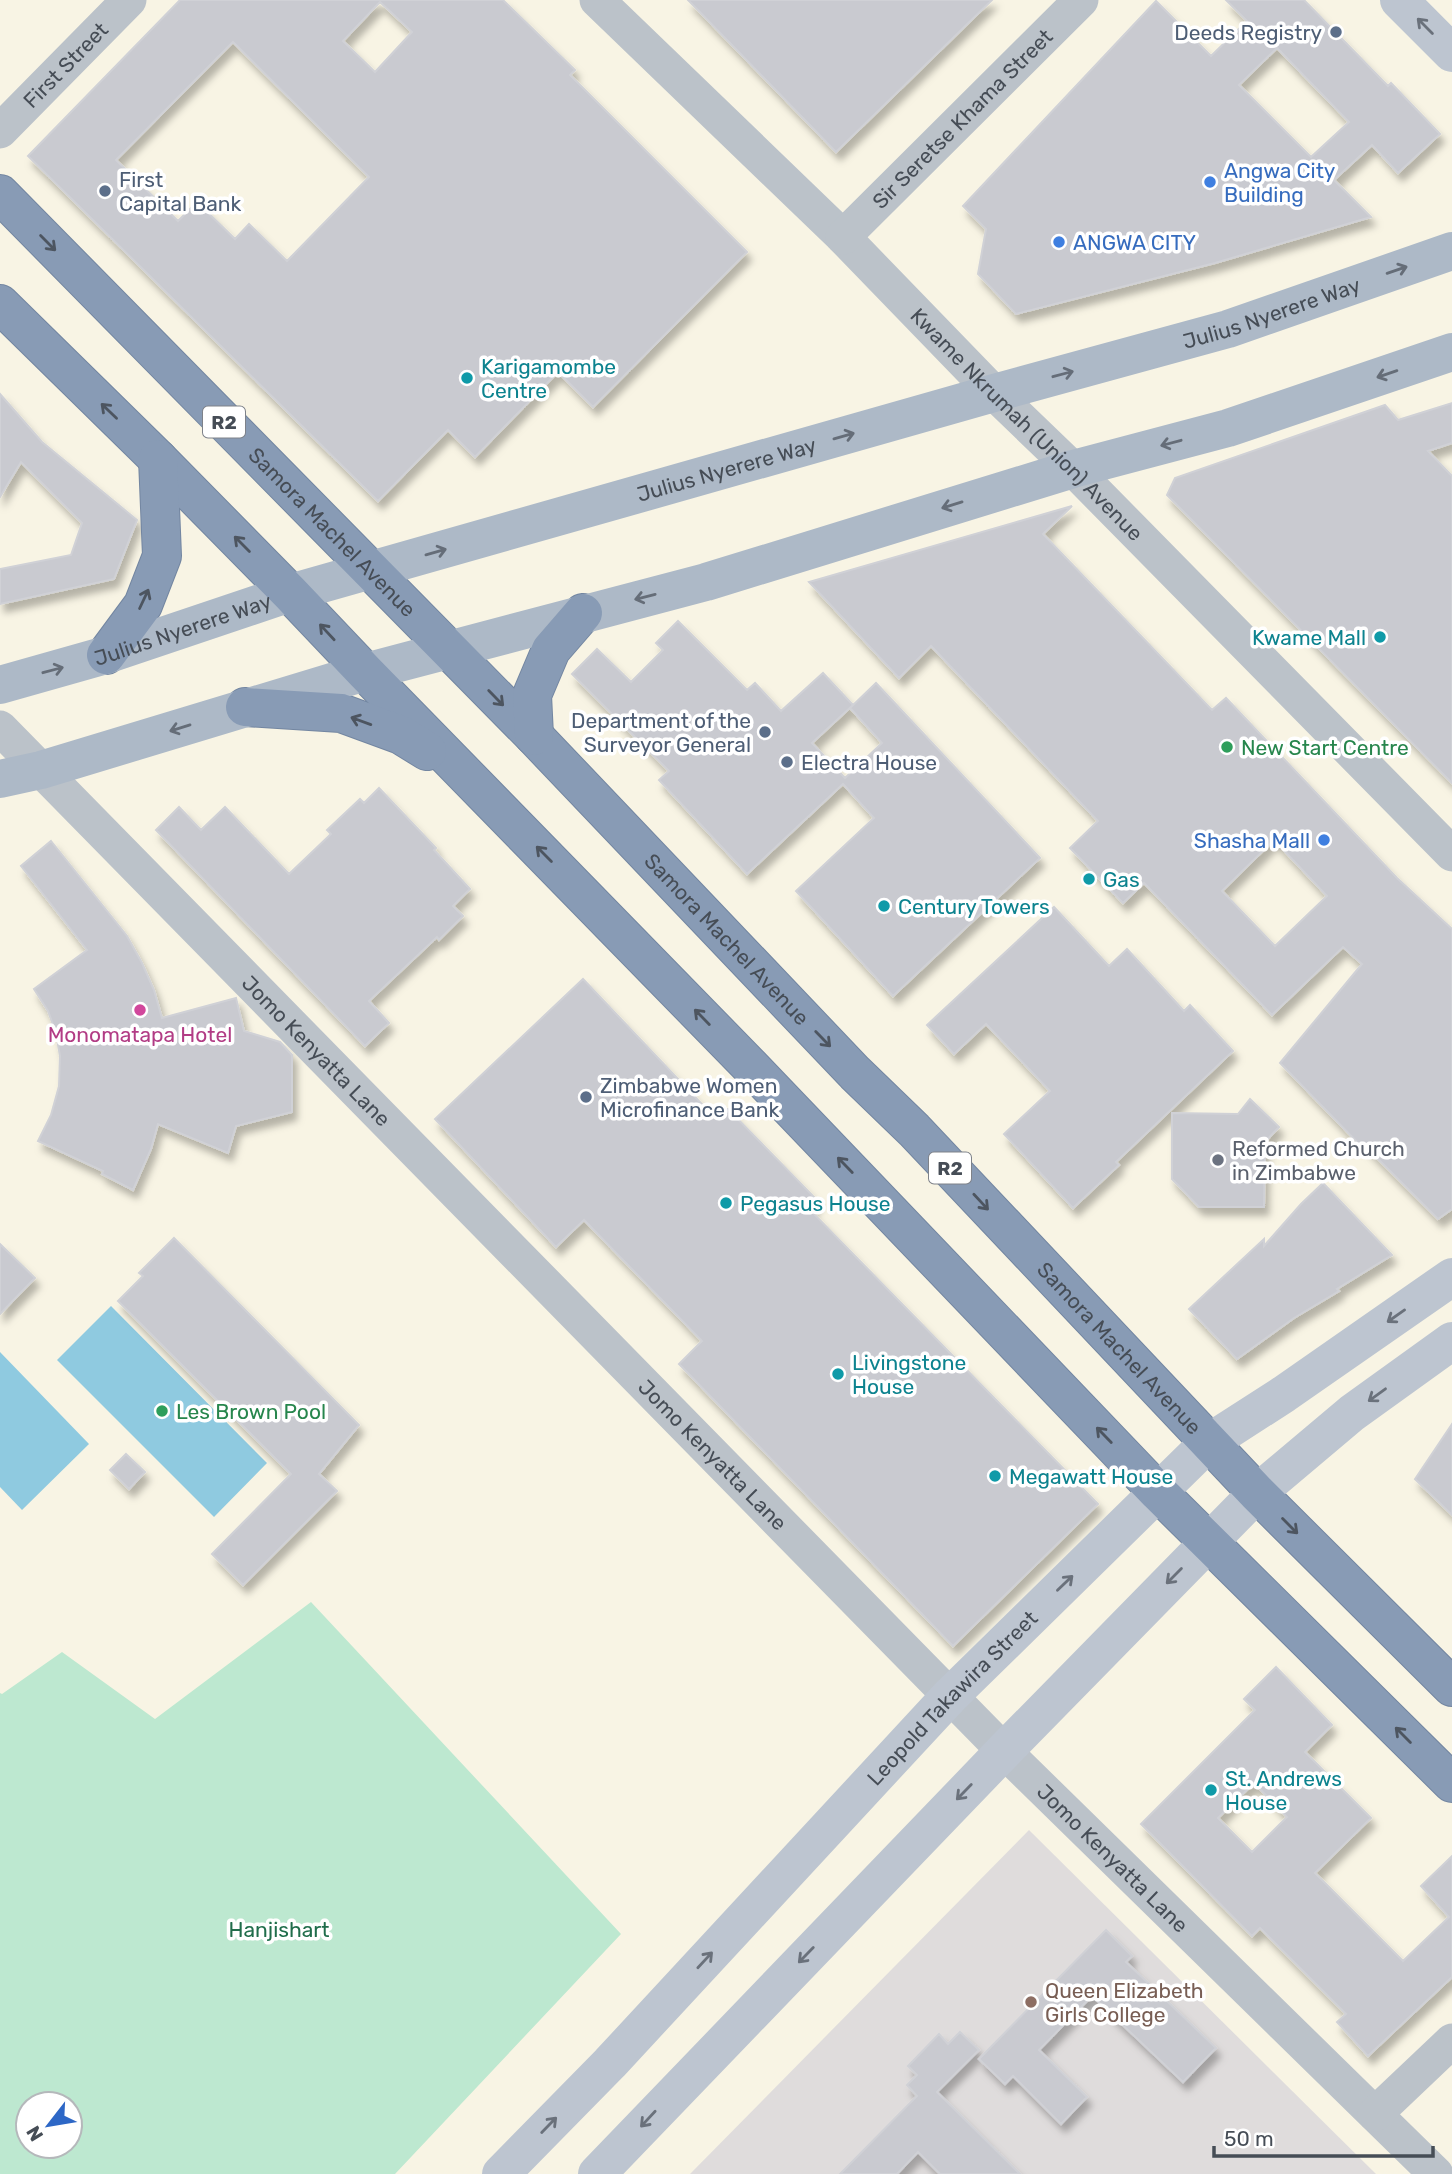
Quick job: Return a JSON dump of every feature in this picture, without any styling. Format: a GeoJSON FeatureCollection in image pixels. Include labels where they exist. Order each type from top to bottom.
{"type":"FeatureCollection","features":[{"type":"Feature","properties":{"kind":"highway","name":"Samora Machel Avenue"},"geometry":{"type":"LineString","coordinates":[[0,194],[534,736],[855,1073],[914,1130],[1256,1493],[1452,1688]]}},
{"type":"Feature","properties":{"kind":"highway"},"geometry":{"type":"LineString","coordinates":[[0,304],[290,593],[741,1056],[1158,1492],[1452,1783]]}},
{"type":"Feature","properties":{"kind":"highway"},"geometry":{"type":"LineString","coordinates":[[106,655],[143,605],[162,556],[158,459]]}},
{"type":"Feature","properties":{"kind":"highway"},"geometry":{"type":"LineString","coordinates":[[534,736],[532,695],[551,650],[583,613]]}},
{"type":"Feature","properties":{"kind":"highway"},"geometry":{"type":"LineString","coordinates":[[245,708],[341,713],[401,735],[465,775]]}},
{"type":"Feature","properties":{"kind":"main road"},"geometry":{"type":"LineString","coordinates":[[1399,0],[1452,52]]}},
{"type":"Feature","properties":{"kind":"main road","name":"Julius Nyerere Way"},"geometry":{"type":"LineString","coordinates":[[0,685],[106,655],[290,593],[1227,329],[1452,251]]}},
{"type":"Feature","properties":{"kind":"main road"},"geometry":{"type":"LineString","coordinates":[[0,779],[41,770],[365,672],[706,582],[1073,468],[1228,428],[1452,352]]}},
{"type":"Feature","properties":{"kind":"main road","name":"Leopold Takawira Street"},"geometry":{"type":"LineString","coordinates":[[501,2174],[610,2063],[950,1696],[1208,1443],[1284,1394],[1452,1277]]}},
{"type":"Feature","properties":{"kind":"main road"},"geometry":{"type":"LineString","coordinates":[[597,2174],[1256,1493],[1352,1413],[1452,1341]]}},
{"type":"Feature","properties":{"kind":"street","name":"First Street"},"geometry":{"type":"LineString","coordinates":[[0,131],[129,0]]}},
{"type":"Feature","properties":{"kind":"street","name":"Kwame Nkrumah (Union) Avenue"},"geometry":{"type":"LineString","coordinates":[[597,0],[843,237],[994,393],[1073,468],[1452,854]]}},
{"type":"Feature","properties":{"kind":"street","name":"Sir Seretse Khama Street"},"geometry":{"type":"LineString","coordinates":[[843,237],[1080,0]]}},
{"type":"Feature","properties":{"kind":"street","name":"Jomo Kenyatta Lane"},"geometry":{"type":"LineString","coordinates":[[0,728],[1004,1751],[1436,2174]]}},
{"type":"Feature","properties":{"kind":"street"},"geometry":{"type":"LineString","coordinates":[[1375,2114],[1452,2041]]}},
{"type":"Feature","properties":{"kind":"shaded area"},"geometry":{"type":"Polygon","coordinates":[[[0,0],[1452,0],[1452,2174],[0,2174],[0,0]]]}},
{"type":"Feature","properties":{"kind":"shaded area","name":"Queen Elizabeth Girls College"},"geometry":{"type":"Polygon","coordinates":[[[1029,1830],[1376,2174],[690,2174],[1029,1830]]]}},
{"type":"Feature","properties":{"kind":"green space","name":"Hanjishart"},"geometry":{"type":"Polygon","coordinates":[[[311,1602],[621,1934],[395,2174],[0,2174],[0,1693],[62,1652],[155,1719],[311,1602]]]}},
{"type":"Feature","properties":{"kind":"water","name":"Les Brown Pool"},"geometry":{"type":"Polygon","coordinates":[[[111,1306],[267,1463],[214,1517],[57,1360],[111,1306]]]}},
{"type":"Feature","properties":{"kind":"water"},"geometry":{"type":"Polygon","coordinates":[[[0,1352],[89,1444],[22,1510],[0,1487],[0,1352]]]}},
{"type":"Feature","properties":{"kind":"building"},"geometry":{"type":"Polygon","coordinates":[[[180,0],[503,0],[575,70],[570,75],[747,252],[593,407],[558,372],[475,457],[448,430],[378,501],[28,156],[180,0]],[[380,2],[343,41],[375,72],[412,32],[380,2]],[[233,42],[116,160],[178,221],[197,202],[235,239],[249,224],[287,261],[369,177],[233,42]]]}},
{"type":"Feature","properties":{"kind":"building"},"geometry":{"type":"Polygon","coordinates":[[[688,0],[992,0],[836,152],[688,0]]]}},
{"type":"Feature","properties":{"kind":"building"},"geometry":{"type":"Polygon","coordinates":[[[1226,0],[1304,0],[1388,86],[1391,83],[1440,134],[1398,173],[1372,145],[1334,180],[1371,217],[1215,263],[1016,314],[978,274],[986,229],[963,206],[1156,1],[1211,56],[1247,21],[1226,0]],[[1277,48],[1239,85],[1311,157],[1349,122],[1277,48]]]}},
{"type":"Feature","properties":{"kind":"building"},"geometry":{"type":"Polygon","coordinates":[[[0,394],[42,442],[137,520],[114,579],[0,604],[0,569],[71,555],[82,523],[21,462],[0,497],[0,394]]]}},
{"type":"Feature","properties":{"kind":"building"},"geometry":{"type":"Polygon","coordinates":[[[1452,403],[1452,443],[1428,451],[1452,476],[1452,783],[1167,495],[1175,478],[1385,405],[1398,420],[1452,403]]]}},
{"type":"Feature","properties":{"kind":"building"},"geometry":{"type":"Polygon","coordinates":[[[1072,506],[1043,534],[1212,710],[1226,698],[1397,878],[1452,929],[1452,1209],[1438,1219],[1361,1142],[1359,1144],[1280,1063],[1362,964],[1343,947],[1272,1015],[1144,883],[1123,903],[1070,848],[1098,821],[931,646],[899,678],[809,582],[1072,506]],[[1274,840],[1222,891],[1275,946],[1327,896],[1274,840]]]}},
{"type":"Feature","properties":{"kind":"building"},"geometry":{"type":"Polygon","coordinates":[[[678,621],[747,690],[755,683],[781,711],[823,673],[853,705],[812,743],[845,778],[882,743],[850,708],[876,683],[1040,858],[893,996],[796,891],[874,818],[843,784],[747,874],[659,780],[669,771],[572,674],[597,649],[631,682],[663,650],[656,643],[678,621]]]}},
{"type":"Feature","properties":{"kind":"building"},"geometry":{"type":"Polygon","coordinates":[[[379,788],[436,848],[434,850],[470,889],[453,906],[463,916],[369,1001],[389,1023],[365,1046],[156,830],[179,807],[201,830],[225,807],[289,874],[331,834],[327,830],[360,799],[364,803],[379,788]]]}},
{"type":"Feature","properties":{"kind":"building"},"geometry":{"type":"Polygon","coordinates":[[[51,841],[127,936],[154,990],[162,1018],[236,998],[244,1031],[280,1042],[292,1055],[292,1112],[236,1126],[228,1153],[158,1124],[151,1149],[133,1190],[102,1174],[103,1171],[38,1141],[51,1115],[59,1086],[60,1056],[48,1011],[34,989],[87,950],[21,866],[51,841]]]}},
{"type":"Feature","properties":{"kind":"building"},"geometry":{"type":"Polygon","coordinates":[[[1054,907],[1109,966],[1127,949],[1184,1011],[1190,1005],[1233,1051],[1116,1162],[1119,1165],[1073,1208],[1004,1134],[1050,1091],[986,1024],[954,1054],[927,1025],[1054,907]]]}},
{"type":"Feature","properties":{"kind":"building"},"geometry":{"type":"Polygon","coordinates":[[[583,979],[715,1118],[728,1109],[817,1200],[810,1210],[1098,1504],[953,1646],[679,1364],[702,1341],[584,1220],[556,1247],[435,1119],[583,979]]]}},
{"type":"Feature","properties":{"kind":"building","name":"Reformed Church in Zimbabwe"},"geometry":{"type":"Polygon","coordinates":[[[1250,1099],[1279,1127],[1265,1142],[1264,1207],[1199,1207],[1172,1179],[1172,1113],[1238,1114],[1250,1099]]]}},
{"type":"Feature","properties":{"kind":"building"},"geometry":{"type":"Polygon","coordinates":[[[1323,1183],[1392,1255],[1337,1289],[1339,1291],[1294,1318],[1237,1359],[1189,1309],[1264,1239],[1264,1246],[1323,1183]]]}},
{"type":"Feature","properties":{"kind":"building"},"geometry":{"type":"Polygon","coordinates":[[[174,1238],[359,1425],[319,1474],[337,1491],[243,1585],[212,1554],[291,1474],[118,1301],[143,1276],[139,1273],[174,1238]]]}},
{"type":"Feature","properties":{"kind":"building"},"geometry":{"type":"Polygon","coordinates":[[[0,1244],[35,1278],[0,1314],[0,1244]]]}},
{"type":"Feature","properties":{"kind":"building"},"geometry":{"type":"Polygon","coordinates":[[[1452,1424],[1452,1515],[1415,1479],[1452,1424]]]}},
{"type":"Feature","properties":{"kind":"building"},"geometry":{"type":"Polygon","coordinates":[[[126,1454],[145,1472],[129,1489],[110,1470],[126,1454]]]}},
{"type":"Feature","properties":{"kind":"building"},"geometry":{"type":"Polygon","coordinates":[[[1276,1667],[1332,1725],[1305,1752],[1371,1818],[1315,1873],[1403,1961],[1449,1917],[1421,1886],[1452,1856],[1452,1977],[1368,2056],[1337,2022],[1346,2014],[1260,1928],[1252,1936],[1141,1824],[1255,1710],[1244,1699],[1276,1667]],[[1254,1783],[1218,1818],[1252,1852],[1287,1817],[1254,1783]]]}},
{"type":"Feature","properties":{"kind":"building"},"geometry":{"type":"Polygon","coordinates":[[[1106,1930],[1132,1956],[1126,1962],[1216,2048],[1183,2082],[1092,1996],[1039,2050],[1087,2097],[1061,2124],[1013,2076],[1005,2084],[979,2059],[1106,1930]]]}},
{"type":"Feature","properties":{"kind":"building"},"geometry":{"type":"Polygon","coordinates":[[[960,2032],[979,2050],[937,2092],[1020,2174],[940,2174],[918,2152],[897,2174],[840,2174],[917,2096],[907,2085],[917,2075],[908,2066],[939,2034],[948,2044],[960,2032]]]}},
{"type":"Feature","properties":{"kind":"place","name":"Deeds Registry"},"geometry":{"type":"Point","coordinates":[1336,32]}},
{"type":"Feature","properties":{"kind":"place","name":"Angwa City Building"},"geometry":{"type":"Point","coordinates":[1210,182]}},
{"type":"Feature","properties":{"kind":"place","name":"First Capital Bank"},"geometry":{"type":"Point","coordinates":[105,191]}},
{"type":"Feature","properties":{"kind":"place","name":"ANGWA CITY"},"geometry":{"type":"Point","coordinates":[1059,242]}},
{"type":"Feature","properties":{"kind":"place","name":"Karigamombe Centre"},"geometry":{"type":"Point","coordinates":[467,378]}},
{"type":"Feature","properties":{"kind":"place","name":"Kwame Mall"},"geometry":{"type":"Point","coordinates":[1380,637]}},
{"type":"Feature","properties":{"kind":"place","name":"Department of the Surveyor General"},"geometry":{"type":"Point","coordinates":[765,732]}},
{"type":"Feature","properties":{"kind":"place","name":"New Start Centre"},"geometry":{"type":"Point","coordinates":[1227,747]}},
{"type":"Feature","properties":{"kind":"place","name":"Electra House"},"geometry":{"type":"Point","coordinates":[787,762]}},
{"type":"Feature","properties":{"kind":"place","name":"Shasha Mall"},"geometry":{"type":"Point","coordinates":[1324,840]}},
{"type":"Feature","properties":{"kind":"place","name":"Gas"},"geometry":{"type":"Point","coordinates":[1089,879]}},
{"type":"Feature","properties":{"kind":"place","name":"Century Towers"},"geometry":{"type":"Point","coordinates":[884,906]}},
{"type":"Feature","properties":{"kind":"place","name":"Monomatapa Hotel"},"geometry":{"type":"Point","coordinates":[140,1010]}},
{"type":"Feature","properties":{"kind":"place","name":"Zimbabwe Women Microfinance Bank"},"geometry":{"type":"Point","coordinates":[586,1097]}},
{"type":"Feature","properties":{"kind":"place","name":"Reformed Church in Zimbabwe"},"geometry":{"type":"Point","coordinates":[1218,1160]}},
{"type":"Feature","properties":{"kind":"place","name":"Pegasus House"},"geometry":{"type":"Point","coordinates":[726,1203]}},
{"type":"Feature","properties":{"kind":"place","name":"Livingstone House"},"geometry":{"type":"Point","coordinates":[838,1374]}},
{"type":"Feature","properties":{"kind":"place","name":"Les Brown Pool"},"geometry":{"type":"Point","coordinates":[162,1411]}},
{"type":"Feature","properties":{"kind":"place","name":"Megawatt House"},"geometry":{"type":"Point","coordinates":[995,1476]}},
{"type":"Feature","properties":{"kind":"place","name":"St. Andrews House"},"geometry":{"type":"Point","coordinates":[1211,1790]}},
{"type":"Feature","properties":{"kind":"place","name":"Queen Elizabeth Girls College"},"geometry":{"type":"Point","coordinates":[1031,2002]}}]}
